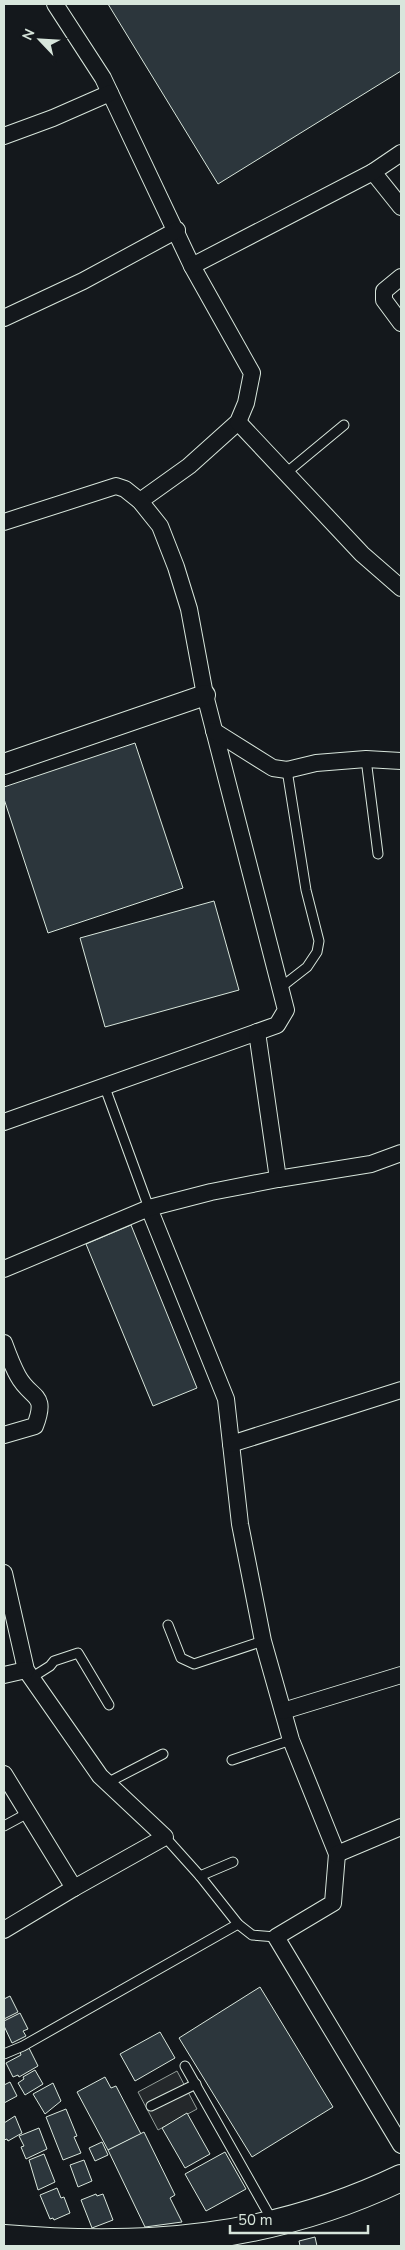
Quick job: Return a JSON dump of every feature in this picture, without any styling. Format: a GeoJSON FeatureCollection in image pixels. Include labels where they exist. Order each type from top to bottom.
{"type":"FeatureCollection","features":[{"type":"Feature","properties":{"kind":"main road"},"geometry":{"type":"LineString","coordinates":[[4,2238],[39,2242],[138,2246],[205,2239],[275,2225],[312,2215],[359,2198],[401,2178]]}},
{"type":"Feature","properties":{"kind":"street"},"geometry":{"type":"LineString","coordinates":[[55,4],[110,93],[177,230],[192,266],[252,373],[246,404],[238,422],[189,466],[140,501]]}},
{"type":"Feature","properties":{"kind":"street"},"geometry":{"type":"LineString","coordinates":[[4,136],[53,118],[110,93]]}},
{"type":"Feature","properties":{"kind":"street"},"geometry":{"type":"LineString","coordinates":[[192,266],[373,172],[401,153]]}},
{"type":"Feature","properties":{"kind":"street"},"geometry":{"type":"LineString","coordinates":[[373,172],[401,207]]}},
{"type":"Feature","properties":{"kind":"street"},"geometry":{"type":"LineString","coordinates":[[4,318],[83,281],[177,230]]}},
{"type":"Feature","properties":{"kind":"street"},"geometry":{"type":"LineString","coordinates":[[401,277],[384,291],[384,300],[401,322]]}},
{"type":"Feature","properties":{"kind":"street"},"geometry":{"type":"LineString","coordinates":[[238,422],[362,554],[401,588]]}},
{"type":"Feature","properties":{"kind":"street"},"geometry":{"type":"LineString","coordinates":[[4,522],[116,486],[140,501],[160,526],[176,567],[189,609],[205,695],[286,1010],[278,1025],[4,1122]]}},
{"type":"Feature","properties":{"kind":"street"},"geometry":{"type":"LineString","coordinates":[[4,764],[205,695]]}},
{"type":"Feature","properties":{"kind":"street"},"geometry":{"type":"LineString","coordinates":[[214,731],[273,768],[287,770],[316,763],[366,760],[401,761]]}},
{"type":"Feature","properties":{"kind":"street"},"geometry":{"type":"LineString","coordinates":[[257,1032],[278,1179]]}},
{"type":"Feature","properties":{"kind":"street"},"geometry":{"type":"LineString","coordinates":[[4,1270],[149,1208],[211,1192],[371,1164],[401,1153]]}},
{"type":"Feature","properties":{"kind":"street"},"geometry":{"type":"LineString","coordinates":[[149,1208],[226,1398],[240,1524],[263,1641],[291,1740],[337,1854],[332,1903],[276,1937],[401,2144]]}},
{"type":"Feature","properties":{"kind":"street"},"geometry":{"type":"LineString","coordinates":[[4,1343],[19,1377],[38,1399],[41,1410],[35,1426],[4,1435]]}},
{"type":"Feature","properties":{"kind":"street"},"geometry":{"type":"LineString","coordinates":[[231,1444],[401,1390]]}},
{"type":"Feature","properties":{"kind":"street"},"geometry":{"type":"LineString","coordinates":[[4,1573],[28,1674],[75,1742],[107,1783],[165,1837],[4,1930]]}},
{"type":"Feature","properties":{"kind":"street"},"geometry":{"type":"LineString","coordinates":[[4,1675],[28,1674]]}},
{"type":"Feature","properties":{"kind":"street"},"geometry":{"type":"LineString","coordinates":[[283,1711],[401,1675]]}},
{"type":"Feature","properties":{"kind":"street"},"geometry":{"type":"LineString","coordinates":[[4,1774],[74,1888]]}},
{"type":"Feature","properties":{"kind":"street"},"geometry":{"type":"LineString","coordinates":[[337,1854],[401,1827]]}},
{"type":"Feature","properties":{"kind":"lane"},"geometry":{"type":"LineString","coordinates":[[286,473],[344,425]]}},
{"type":"Feature","properties":{"kind":"lane"},"geometry":{"type":"LineString","coordinates":[[366,760],[378,854]]}},
{"type":"Feature","properties":{"kind":"lane"},"geometry":{"type":"LineString","coordinates":[[280,988],[307,967],[317,952],[319,941],[306,890],[287,770]]}},
{"type":"Feature","properties":{"kind":"lane"},"geometry":{"type":"LineString","coordinates":[[104,1086],[149,1208]]}},
{"type":"Feature","properties":{"kind":"lane"},"geometry":{"type":"LineString","coordinates":[[168,1625],[181,1658],[194,1664],[263,1641]]}},
{"type":"Feature","properties":{"kind":"lane"},"geometry":{"type":"LineString","coordinates":[[28,1674],[50,1666],[54,1661],[78,1653],[109,1705]]}},
{"type":"Feature","properties":{"kind":"lane"},"geometry":{"type":"LineString","coordinates":[[232,1760],[291,1740]]}},
{"type":"Feature","properties":{"kind":"lane"},"geometry":{"type":"LineString","coordinates":[[107,1783],[163,1754]]}},
{"type":"Feature","properties":{"kind":"lane"},"geometry":{"type":"LineString","coordinates":[[4,1826],[28,1813]]}},
{"type":"Feature","properties":{"kind":"lane"},"geometry":{"type":"LineString","coordinates":[[165,1837],[200,1876],[238,1924],[252,1935],[276,1937]]}},
{"type":"Feature","properties":{"kind":"lane"},"geometry":{"type":"LineString","coordinates":[[200,1876],[232,1862]]}},
{"type":"Feature","properties":{"kind":"lane"},"geometry":{"type":"LineString","coordinates":[[4,2054],[23,2046],[238,1924]]}},
{"type":"Feature","properties":{"kind":"lane"},"geometry":{"type":"LineString","coordinates":[[185,2066],[275,2225]]}},
{"type":"Feature","properties":{"kind":"lane"},"geometry":{"type":"LineString","coordinates":[[151,2106],[196,2084]]}},
{"type":"Feature","properties":{"kind":"shaded area"},"geometry":{"type":"Polygon","coordinates":[[[177,2071],[197,2109],[158,2130],[138,2092],[177,2071]]]}},
{"type":"Feature","properties":{"kind":"building"},"geometry":{"type":"Polygon","coordinates":[[[108,4],[401,4],[401,71],[218,184],[108,4]]]}},
{"type":"Feature","properties":{"kind":"building"},"geometry":{"type":"Polygon","coordinates":[[[135,743],[183,888],[48,933],[4,799],[4,787],[135,743]]]}},
{"type":"Feature","properties":{"kind":"building"},"geometry":{"type":"Polygon","coordinates":[[[214,901],[239,990],[105,1027],[80,938],[214,901]]]}},
{"type":"Feature","properties":{"kind":"building"},"geometry":{"type":"Polygon","coordinates":[[[131,1225],[197,1388],[153,1406],[86,1244],[131,1225]]]}},
{"type":"Feature","properties":{"kind":"building"},"geometry":{"type":"Polygon","coordinates":[[[260,1987],[333,2107],[252,2157],[179,2038],[260,1987]]]}},
{"type":"Feature","properties":{"kind":"building"},"geometry":{"type":"Polygon","coordinates":[[[10,1996],[18,2012],[4,2019],[4,1999],[10,1996]]]}},
{"type":"Feature","properties":{"kind":"building"},"geometry":{"type":"Polygon","coordinates":[[[20,2013],[28,2029],[23,2031],[26,2036],[12,2043],[4,2026],[4,2021],[20,2013]]]}},
{"type":"Feature","properties":{"kind":"building"},"geometry":{"type":"Polygon","coordinates":[[[160,2032],[175,2058],[135,2081],[120,2054],[160,2032]]]}},
{"type":"Feature","properties":{"kind":"building"},"geometry":{"type":"Polygon","coordinates":[[[29,2048],[38,2066],[19,2077],[18,2075],[13,2077],[6,2063],[21,2055],[20,2052],[29,2048]]]}},
{"type":"Feature","properties":{"kind":"building"},"geometry":{"type":"Polygon","coordinates":[[[35,2070],[43,2084],[25,2095],[18,2083],[24,2079],[23,2077],[35,2070]]]}},
{"type":"Feature","properties":{"kind":"building"},"geometry":{"type":"Polygon","coordinates":[[[105,2077],[111,2088],[116,2086],[141,2134],[108,2150],[77,2092],[105,2077]]]}},
{"type":"Feature","properties":{"kind":"building"},"geometry":{"type":"Polygon","coordinates":[[[10,2082],[17,2096],[4,2103],[4,2085],[10,2082]]]}},
{"type":"Feature","properties":{"kind":"building"},"geometry":{"type":"Polygon","coordinates":[[[53,2083],[61,2101],[45,2114],[33,2094],[53,2083]]]}},
{"type":"Feature","properties":{"kind":"building"},"geometry":{"type":"Polygon","coordinates":[[[66,2109],[77,2136],[74,2137],[81,2153],[63,2160],[46,2117],[66,2109]]]}},
{"type":"Feature","properties":{"kind":"building"},"geometry":{"type":"Polygon","coordinates":[[[187,2113],[210,2154],[185,2168],[162,2128],[187,2113]]]}},
{"type":"Feature","properties":{"kind":"building"},"geometry":{"type":"Polygon","coordinates":[[[15,2116],[22,2133],[8,2141],[7,2139],[4,2140],[4,2123],[15,2116]]]}},
{"type":"Feature","properties":{"kind":"building"},"geometry":{"type":"Polygon","coordinates":[[[39,2128],[47,2149],[26,2159],[21,2147],[24,2146],[19,2136],[39,2128]]]}},
{"type":"Feature","properties":{"kind":"building"},"geometry":{"type":"Polygon","coordinates":[[[144,2132],[175,2195],[170,2198],[182,2222],[145,2227],[108,2150],[144,2132]]]}},
{"type":"Feature","properties":{"kind":"building"},"geometry":{"type":"Polygon","coordinates":[[[102,2142],[108,2155],[95,2161],[89,2148],[102,2142]]]}},
{"type":"Feature","properties":{"kind":"building"},"geometry":{"type":"Polygon","coordinates":[[[225,2152],[246,2189],[206,2211],[185,2174],[225,2152]]]}},
{"type":"Feature","properties":{"kind":"building"},"geometry":{"type":"Polygon","coordinates":[[[44,2154],[55,2182],[38,2190],[29,2160],[44,2154]]]}},
{"type":"Feature","properties":{"kind":"building"},"geometry":{"type":"Polygon","coordinates":[[[84,2160],[92,2181],[78,2187],[70,2165],[84,2160]]]}},
{"type":"Feature","properties":{"kind":"building"},"geometry":{"type":"Polygon","coordinates":[[[57,2188],[61,2198],[64,2197],[70,2213],[54,2220],[53,2218],[50,2219],[40,2195],[57,2188]]]}},
{"type":"Feature","properties":{"kind":"building"},"geometry":{"type":"Polygon","coordinates":[[[96,2194],[97,2196],[103,2194],[113,2220],[92,2228],[81,2200],[96,2194]]]}},
{"type":"Feature","properties":{"kind":"building"},"geometry":{"type":"Polygon","coordinates":[[[315,2237],[317,2246],[300,2246],[299,2241],[315,2237]]]}}]}
